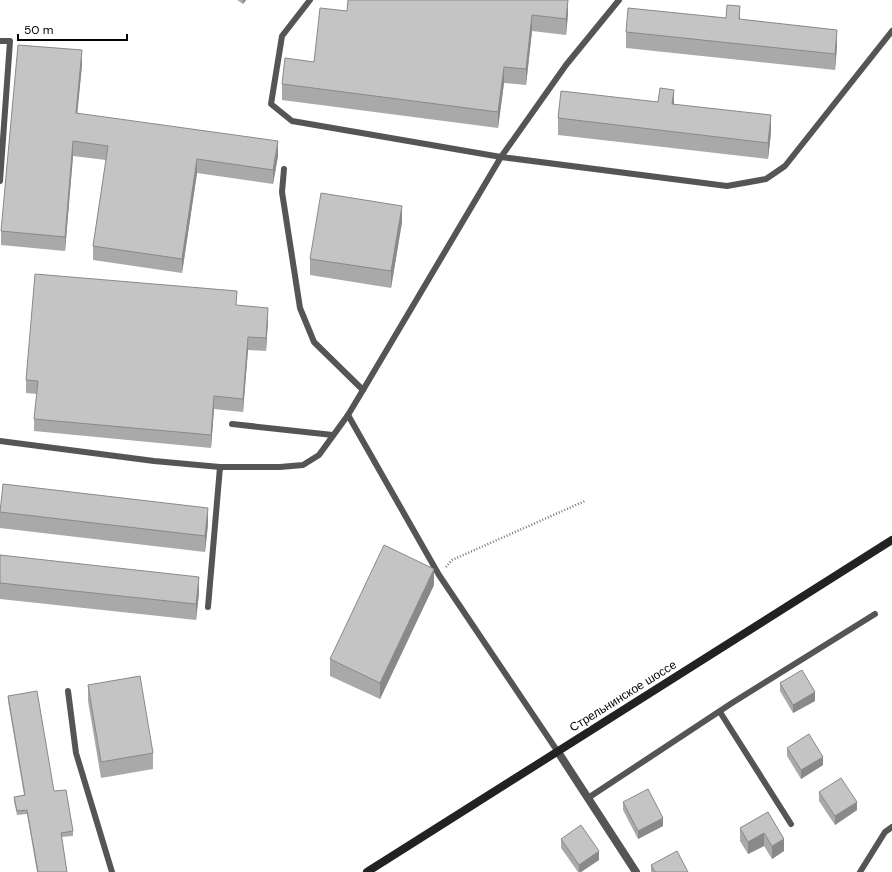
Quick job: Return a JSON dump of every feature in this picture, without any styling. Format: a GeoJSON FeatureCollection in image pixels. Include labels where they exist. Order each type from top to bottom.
{"type":"FeatureCollection","features":[{"type":"Feature","properties":{"kind":"main road","name":"Стрельнинское шоссе"},"geometry":{"type":"LineString","coordinates":[[367,872],[892,540]]}},
{"type":"Feature","properties":{"kind":"street"},"geometry":{"type":"LineString","coordinates":[[558,752],[636,872]]}},
{"type":"Feature","properties":{"kind":"lane"},"geometry":{"type":"LineString","coordinates":[[310,0],[282,36],[271,104],[292,121],[501,157],[727,186],[766,179],[785,166],[892,31]]}},
{"type":"Feature","properties":{"kind":"lane"},"geometry":{"type":"LineString","coordinates":[[0,440],[154,461],[220,467],[280,467],[303,465],[319,455],[348,415],[501,157],[566,65],[619,0]]}},
{"type":"Feature","properties":{"kind":"lane"},"geometry":{"type":"LineString","coordinates":[[0,41],[10,41],[0,181]]}},
{"type":"Feature","properties":{"kind":"lane"},"geometry":{"type":"LineString","coordinates":[[284,169],[282,192],[300,308],[314,342],[363,390]]}},
{"type":"Feature","properties":{"kind":"lane"},"geometry":{"type":"LineString","coordinates":[[348,415],[439,575],[558,752]]}},
{"type":"Feature","properties":{"kind":"lane"},"geometry":{"type":"LineString","coordinates":[[232,424],[333,435]]}},
{"type":"Feature","properties":{"kind":"lane"},"geometry":{"type":"LineString","coordinates":[[208,607],[220,467]]}},
{"type":"Feature","properties":{"kind":"lane"},"geometry":{"type":"LineString","coordinates":[[588,798],[875,614]]}},
{"type":"Feature","properties":{"kind":"lane"},"geometry":{"type":"LineString","coordinates":[[68,691],[76,753],[112,872]]}},
{"type":"Feature","properties":{"kind":"lane"},"geometry":{"type":"LineString","coordinates":[[720,712],[791,824]]}},
{"type":"Feature","properties":{"kind":"lane"},"geometry":{"type":"LineString","coordinates":[[860,872],[885,832],[892,827]]}},
{"type":"Feature","properties":{"kind":"path"},"geometry":{"type":"LineString","coordinates":[[439,575],[452,560],[585,501]]}},
{"type":"Feature","properties":{"kind":"building"},"geometry":{"type":"Polygon","coordinates":[[[348,0],[568,0],[566,19],[532,15],[526,69],[504,67],[498,112],[282,84],[285,58],[314,62],[320,8],[347,11],[348,0]]]}},
{"type":"Feature","properties":{"kind":"building"},"geometry":{"type":"Polygon","coordinates":[[[727,5],[740,6],[739,19],[837,30],[835,54],[626,32],[628,8],[726,18],[727,5]]]}},
{"type":"Feature","properties":{"kind":"building"},"geometry":{"type":"Polygon","coordinates":[[[18,45],[82,50],[76,113],[278,141],[273,170],[197,159],[182,259],[93,246],[108,146],[73,141],[65,237],[1,231],[18,45]]]}},
{"type":"Feature","properties":{"kind":"building"},"geometry":{"type":"Polygon","coordinates":[[[660,88],[674,90],[672,104],[771,115],[768,143],[558,118],[561,91],[658,102],[660,88]]]}},
{"type":"Feature","properties":{"kind":"building"},"geometry":{"type":"Polygon","coordinates":[[[321,193],[402,206],[391,271],[310,259],[321,193]]]}},
{"type":"Feature","properties":{"kind":"building"},"geometry":{"type":"Polygon","coordinates":[[[35,274],[237,291],[236,305],[268,308],[266,338],[248,337],[243,399],[214,396],[211,435],[34,419],[38,381],[26,380],[35,274]]]}},
{"type":"Feature","properties":{"kind":"building"},"geometry":{"type":"Polygon","coordinates":[[[3,484],[208,508],[205,536],[0,512],[3,484]]]}},
{"type":"Feature","properties":{"kind":"building"},"geometry":{"type":"Polygon","coordinates":[[[384,545],[434,569],[380,683],[330,659],[384,545]]]}},
{"type":"Feature","properties":{"kind":"building"},"geometry":{"type":"Polygon","coordinates":[[[0,555],[199,577],[196,604],[0,583],[0,555]]]}},
{"type":"Feature","properties":{"kind":"building"},"geometry":{"type":"Polygon","coordinates":[[[802,670],[815,692],[793,705],[780,683],[802,670]]]}},
{"type":"Feature","properties":{"kind":"building"},"geometry":{"type":"Polygon","coordinates":[[[140,676],[153,753],[101,762],[88,685],[140,676]]]}},
{"type":"Feature","properties":{"kind":"building"},"geometry":{"type":"Polygon","coordinates":[[[37,691],[54,791],[66,790],[73,831],[61,833],[67,872],[38,872],[27,810],[17,811],[14,797],[25,795],[8,696],[37,691]]]}},
{"type":"Feature","properties":{"kind":"building"},"geometry":{"type":"Polygon","coordinates":[[[809,734],[823,757],[801,770],[787,748],[809,734]]]}},
{"type":"Feature","properties":{"kind":"building"},"geometry":{"type":"Polygon","coordinates":[[[841,778],[857,802],[835,816],[819,792],[841,778]]]}},
{"type":"Feature","properties":{"kind":"building"},"geometry":{"type":"Polygon","coordinates":[[[648,789],[663,818],[638,831],[623,802],[648,789]]]}},
{"type":"Feature","properties":{"kind":"building"},"geometry":{"type":"Polygon","coordinates":[[[768,812],[784,839],[772,846],[764,833],[748,842],[740,828],[768,812]]]}},
{"type":"Feature","properties":{"kind":"building"},"geometry":{"type":"Polygon","coordinates":[[[581,825],[599,851],[579,865],[561,839],[581,825]]]}},
{"type":"Feature","properties":{"kind":"building"},"geometry":{"type":"Polygon","coordinates":[[[677,851],[688,872],[655,872],[651,865],[677,851]]]}}]}
